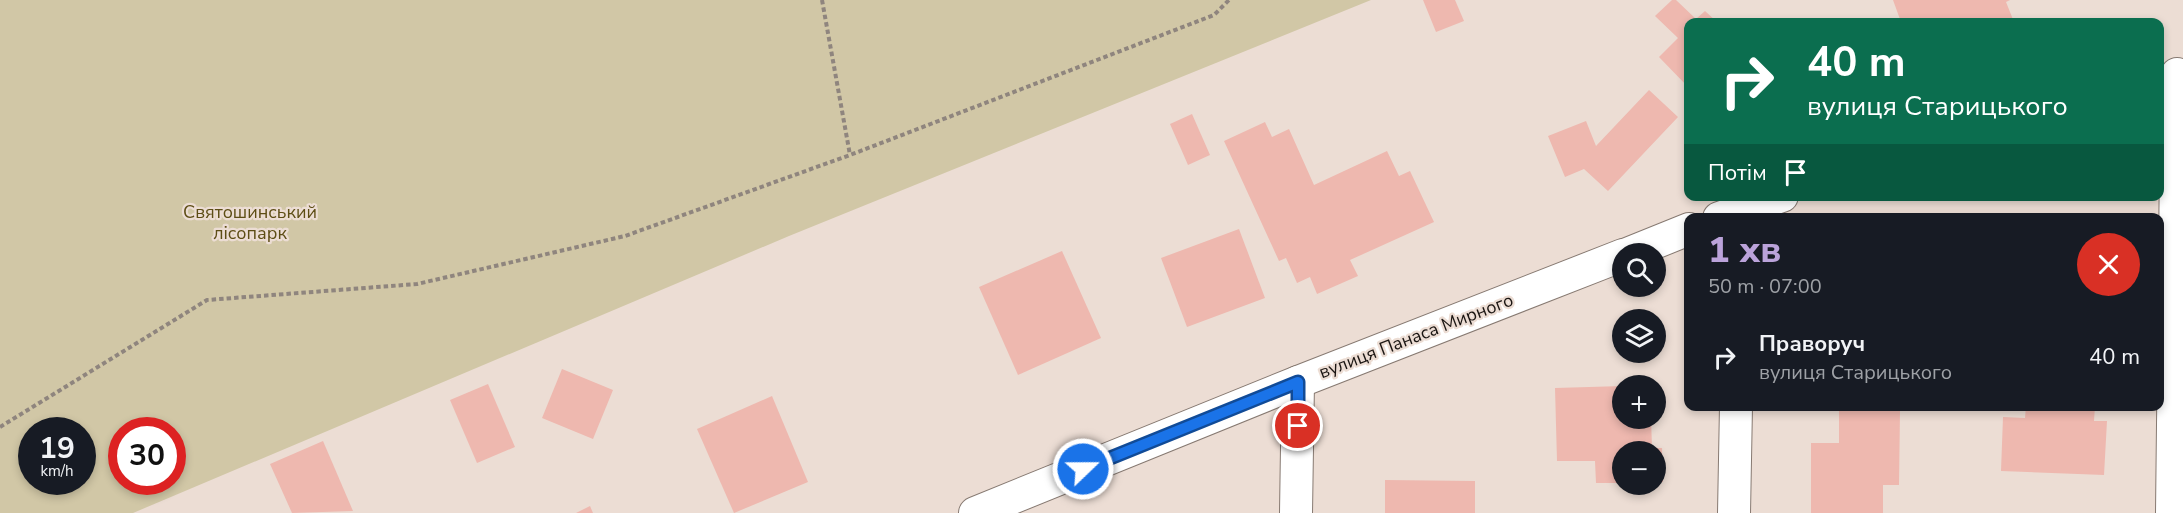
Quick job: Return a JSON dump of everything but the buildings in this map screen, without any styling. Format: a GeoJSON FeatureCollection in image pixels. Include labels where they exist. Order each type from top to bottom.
{"type":"FeatureCollection","features":[{"type":"Feature","properties":{"kind":"street"},"geometry":{"type":"LineString","coordinates":[[2172,513],[2173,75]]}},
{"type":"Feature","properties":{"kind":"street"},"geometry":{"type":"LineString","coordinates":[[1738,213],[1769,201]]}},
{"type":"Feature","properties":{"kind":"street"},"geometry":{"type":"LineString","coordinates":[[1654,243],[1684,231]]}},
{"type":"Feature","properties":{"kind":"street","name":"вулиця Панаса Мирного"},"geometry":{"type":"LineString","coordinates":[[975,513],[1298,382],[1612,259]]}},
{"type":"Feature","properties":{"kind":"street"},"geometry":{"type":"LineString","coordinates":[[1296,513],[1298,382]]}},
{"type":"Feature","properties":{"kind":"street"},"geometry":{"type":"LineString","coordinates":[[1734,513],[1736,411]]}},
{"type":"Feature","properties":{"kind":"path"},"geometry":{"type":"LineString","coordinates":[[822,0],[849,155]]}},
{"type":"Feature","properties":{"kind":"path"},"geometry":{"type":"LineString","coordinates":[[0,427],[207,300],[417,284],[625,236],[849,155],[1214,15],[1229,0]]}},
{"type":"Feature","properties":{"kind":"green space","name":"Святошинський лісопарк"},"geometry":{"type":"Polygon","coordinates":[[[0,0],[1371,0],[789,236],[186,491],[186,417],[108,417],[108,495],[176,495],[133,513],[0,513],[0,0]]]}},
{"type":"Feature","properties":{"kind":"route"},"geometry":{"type":"LineString","coordinates":[[1083,469],[1298,382],[1298,426]]}}]}
